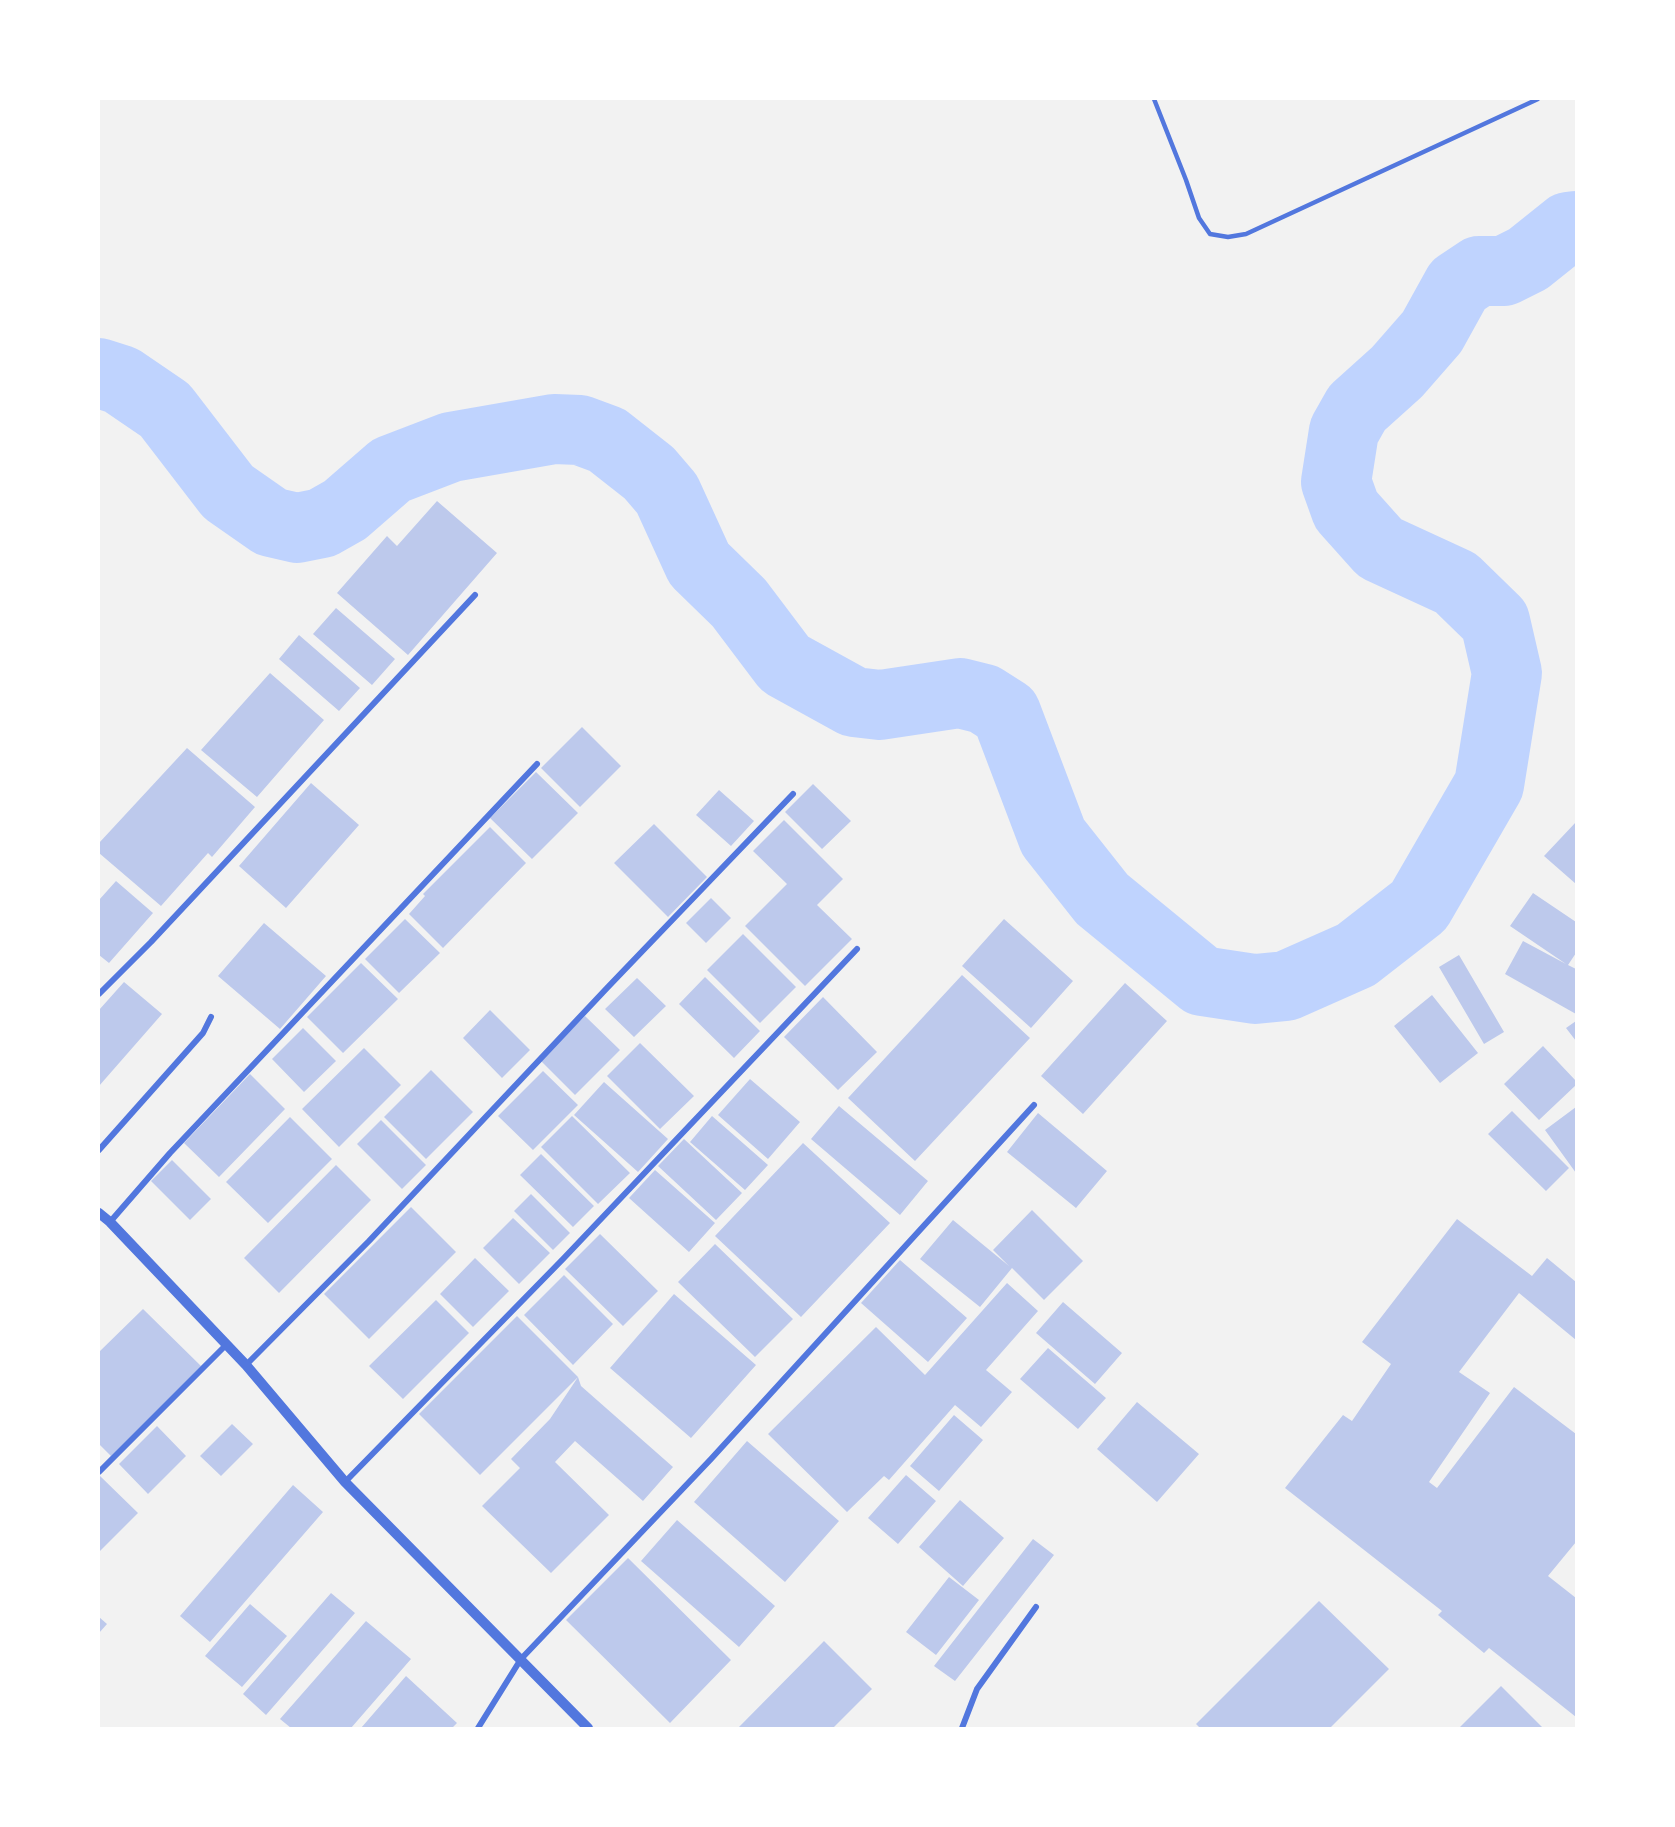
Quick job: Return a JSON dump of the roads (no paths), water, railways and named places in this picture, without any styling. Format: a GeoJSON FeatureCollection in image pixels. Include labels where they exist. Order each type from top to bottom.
{"type":"FeatureCollection","features":[{"type":"Feature","properties":{"kind":"street"},"geometry":{"type":"LineString","coordinates":[[99,994],[159,933],[475,595]]}},
{"type":"Feature","properties":{"kind":"street"},"geometry":{"type":"LineString","coordinates":[[110,1222],[170,1154],[537,764]]}},
{"type":"Feature","properties":{"kind":"street"},"geometry":{"type":"LineString","coordinates":[[246,1365],[369,1241],[793,794]]}},
{"type":"Feature","properties":{"kind":"street"},"geometry":{"type":"LineString","coordinates":[[345,1482],[571,1251],[857,949]]}},
{"type":"Feature","properties":{"kind":"street"},"geometry":{"type":"LineString","coordinates":[[99,1150],[203,1033],[211,1017]]}},
{"type":"Feature","properties":{"kind":"street"},"geometry":{"type":"LineString","coordinates":[[478,1728],[521,1659],[711,1459],[1034,1105]]}},
{"type":"Feature","properties":{"kind":"street"},"geometry":{"type":"LineString","coordinates":[[99,1213],[246,1365],[345,1482],[588,1728]]}},
{"type":"Feature","properties":{"kind":"street"},"geometry":{"type":"LineString","coordinates":[[99,1472],[226,1344]]}},
{"type":"Feature","properties":{"kind":"street"},"geometry":{"type":"LineString","coordinates":[[962,1728],[977,1689],[1036,1607]]}},
{"type":"Feature","properties":{"kind":"lane"},"geometry":{"type":"LineString","coordinates":[[1154,99],[1199,218],[1210,234],[1228,237],[1246,234],[1538,99]]}},
{"type":"Feature","properties":{"kind":"waterway"},"geometry":{"type":"LineString","coordinates":[[99,373],[121,380],[165,410],[228,492],[271,522],[297,528],[322,523],[345,510],[391,470],[451,447],[554,429],[580,430],[607,440],[649,473],[667,494],[699,564],[739,603],[785,664],[854,702],[880,705],[960,693],[984,699],[1006,713],[1053,837],[1102,899],[1202,981],[1255,989],[1286,986],[1356,955],[1419,906],[1489,785],[1507,673],[1495,621],[1456,583],[1380,548],[1346,510],[1336,482],[1344,431],[1357,408],[1397,372],[1432,332],[1458,285],[1479,271],[1504,271],[1528,259],[1568,227],[1576,226]]}}]}
